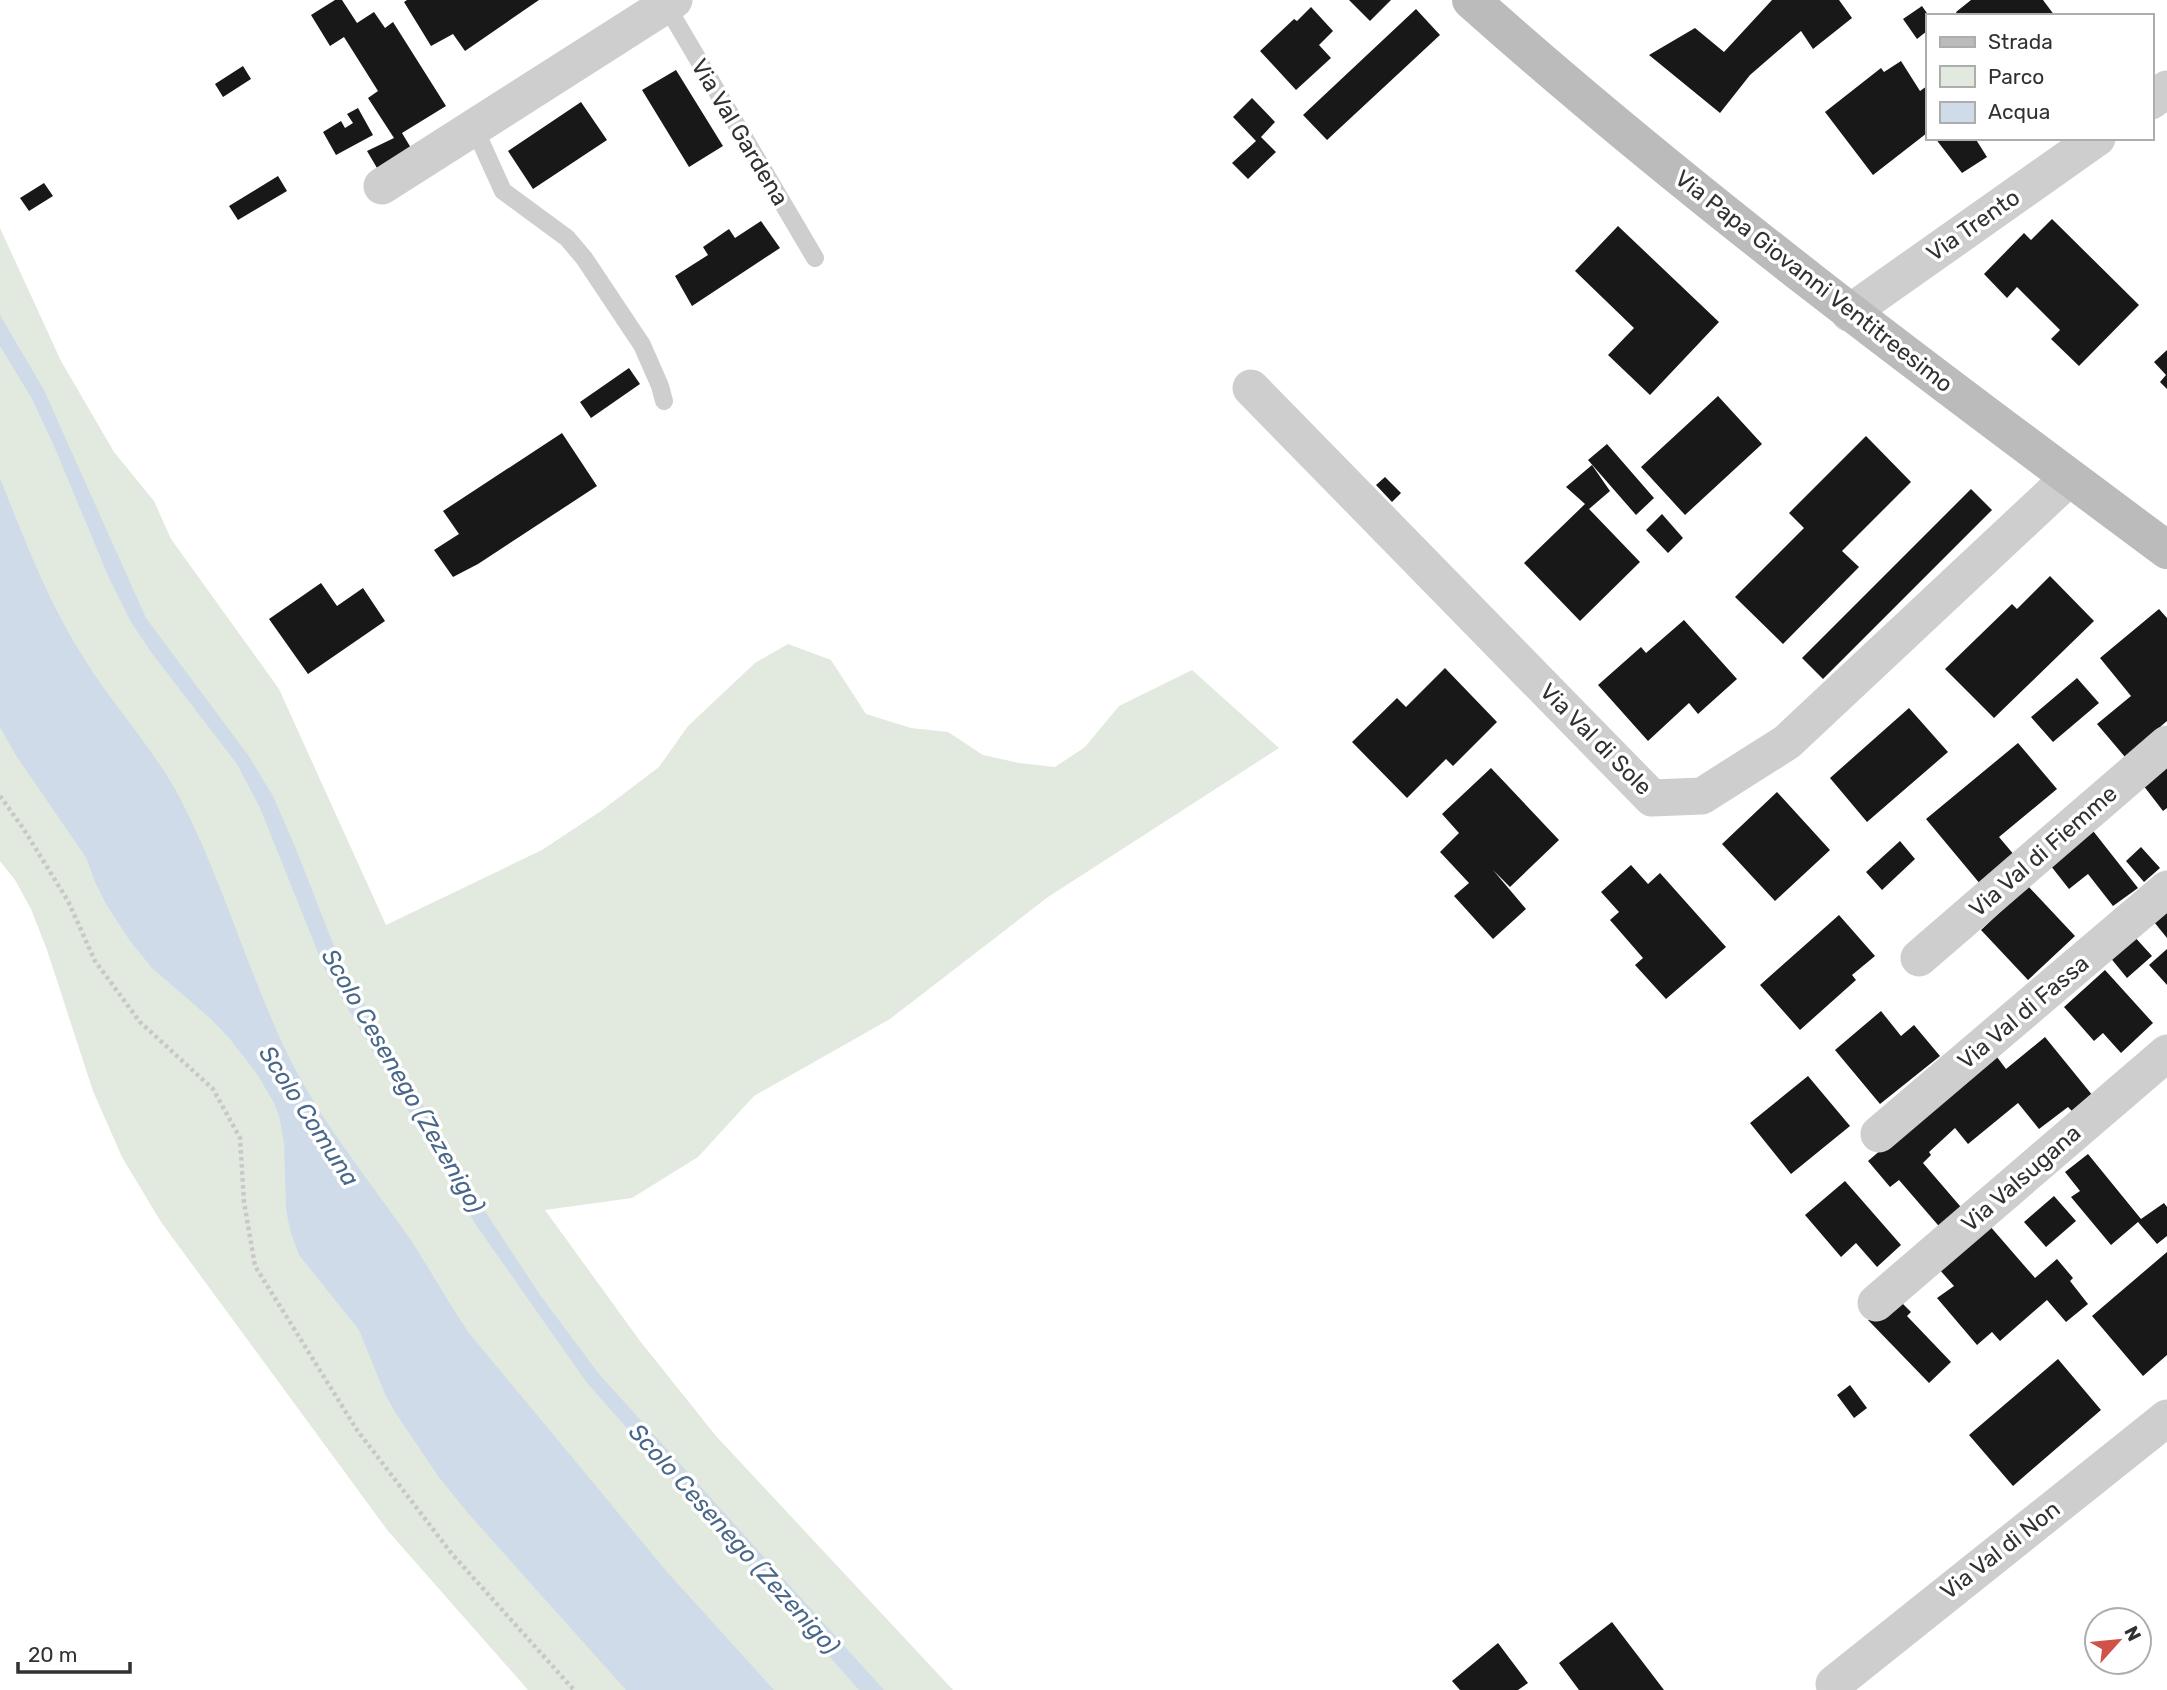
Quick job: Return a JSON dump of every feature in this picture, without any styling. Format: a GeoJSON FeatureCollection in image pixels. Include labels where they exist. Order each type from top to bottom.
{"type":"FeatureCollection","features":[{"type":"Feature","properties":{"kind":"main road","name":"Via Papa Giovanni Ventitreesimo"},"geometry":{"type":"LineString","coordinates":[[1471,0],[1559,78],[1849,313],[2167,551]]}},
{"type":"Feature","properties":{"kind":"street","name":"Via Val Gardena"},"geometry":{"type":"LineString","coordinates":[[382,186],[670,3]]}},
{"type":"Feature","properties":{"kind":"street","name":"Via Trento"},"geometry":{"type":"LineString","coordinates":[[1849,313],[2094,140]]}},
{"type":"Feature","properties":{"kind":"street","name":"Via Val di Sole"},"geometry":{"type":"LineString","coordinates":[[1251,388],[1652,799],[1702,796],[1787,742],[2069,478]]}},
{"type":"Feature","properties":{"kind":"street","name":"Via Val di Fiemme"},"geometry":{"type":"LineString","coordinates":[[1919,958],[2167,744]]}},
{"type":"Feature","properties":{"kind":"street","name":"Via Val di Fassa"},"geometry":{"type":"LineString","coordinates":[[1879,1134],[2167,889]]}},
{"type":"Feature","properties":{"kind":"street","name":"Via Valsugana"},"geometry":{"type":"LineString","coordinates":[[1875,1303],[2167,1054]]}},
{"type":"Feature","properties":{"kind":"street","name":"Via Val di Non"},"geometry":{"type":"LineString","coordinates":[[1834,1684],[2167,1418]]}},
{"type":"Feature","properties":{"kind":"lane","name":"Via Val Gardena"},"geometry":{"type":"LineString","coordinates":[[670,3],[814,258]]}},
{"type":"Feature","properties":{"kind":"lane"},"geometry":{"type":"LineString","coordinates":[[474,127],[503,191],[566,238],[584,258],[642,345],[664,401]]}},
{"type":"Feature","properties":{"kind":"path"},"geometry":{"type":"LineString","coordinates":[[0,796],[68,901],[95,961],[140,1021],[213,1089],[240,1138],[244,1202],[255,1266],[357,1430],[452,1554],[575,1690]]}},
{"type":"Feature","properties":{"kind":"green space"},"geometry":{"type":"Polygon","coordinates":[[[0,228],[61,361],[114,452],[154,501],[171,539],[279,689],[386,925],[542,850],[601,811],[659,767],[688,726],[755,663],[788,644],[831,660],[866,714],[911,728],[948,732],[983,755],[1019,763],[1055,767],[1085,747],[1119,706],[1192,670],[1279,748],[1048,897],[890,1019],[754,1096],[698,1157],[632,1198],[545,1210],[640,1341],[716,1436],[953,1690],[528,1690],[388,1531],[161,1222],[122,1157],[93,1091],[31,909],[15,880],[0,861],[0,228]]]}},
{"type":"Feature","properties":{"kind":"water","name":"Scolo Cesenego (Zezenigo)"},"geometry":{"type":"Polygon","coordinates":[[[0,315],[44,390],[146,618],[248,755],[273,796],[341,964],[481,1205],[540,1295],[599,1374],[884,1690],[859,1690],[587,1383],[476,1225],[325,970],[260,808],[237,764],[131,622],[109,578],[32,399],[0,346],[0,315]]]}},
{"type":"Feature","properties":{"kind":"water","name":"Scolo Comuna"},"geometry":{"type":"Polygon","coordinates":[[[0,478],[38,572],[72,639],[181,800],[209,861],[285,1049],[323,1117],[407,1235],[469,1333],[668,1573],[774,1690],[626,1690],[467,1512],[438,1476],[395,1412],[359,1330],[299,1255],[286,1209],[284,1143],[274,1103],[257,1074],[230,1039],[152,968],[130,941],[106,904],[87,859],[15,754],[0,727],[0,478]]]}},
{"type":"Feature","properties":{"kind":"building"},"geometry":{"type":"Polygon","coordinates":[[[335,0],[342,0],[357,23],[374,12],[385,28],[393,22],[446,106],[402,133],[411,148],[377,168],[367,151],[394,138],[368,98],[378,91],[344,37],[330,46],[311,15],[335,0]]]}},
{"type":"Feature","properties":{"kind":"building"},"geometry":{"type":"Polygon","coordinates":[[[539,0],[465,51],[453,34],[431,46],[404,2],[539,0]]]}},
{"type":"Feature","properties":{"kind":"building"},"geometry":{"type":"Polygon","coordinates":[[[1349,0],[1391,0],[1370,21],[1349,0]]]}},
{"type":"Feature","properties":{"kind":"building"},"geometry":{"type":"Polygon","coordinates":[[[1772,0],[1839,0],[1852,18],[1813,49],[1801,31],[1750,75],[1720,113],[1649,55],[1695,28],[1724,52],[1772,0]]]}},
{"type":"Feature","properties":{"kind":"building"},"geometry":{"type":"Polygon","coordinates":[[[1971,0],[2043,0],[2054,14],[1957,14],[1956,12],[1971,0]]]}},
{"type":"Feature","properties":{"kind":"building"},"geometry":{"type":"Polygon","coordinates":[[[1922,6],[1928,14],[1926,32],[1917,39],[1903,19],[1922,6]]]}},
{"type":"Feature","properties":{"kind":"building"},"geometry":{"type":"Polygon","coordinates":[[[1311,7],[1333,31],[1319,45],[1331,58],[1296,90],[1260,51],[1311,7]]]}},
{"type":"Feature","properties":{"kind":"building"},"geometry":{"type":"Polygon","coordinates":[[[1416,9],[1440,35],[1327,140],[1303,115],[1416,9]]]}},
{"type":"Feature","properties":{"kind":"building"},"geometry":{"type":"Polygon","coordinates":[[[1901,61],[1920,91],[1926,87],[1926,134],[1873,175],[1825,112],[1881,68],[1884,72],[1901,61]]]}},
{"type":"Feature","properties":{"kind":"building"},"geometry":{"type":"Polygon","coordinates":[[[243,66],[251,79],[223,97],[215,84],[243,66]]]}},
{"type":"Feature","properties":{"kind":"building"},"geometry":{"type":"Polygon","coordinates":[[[676,70],[723,146],[689,167],[642,90],[676,70]]]}},
{"type":"Feature","properties":{"kind":"building"},"geometry":{"type":"Polygon","coordinates":[[[1252,98],[1275,122],[1261,137],[1276,152],[1248,179],[1232,163],[1256,141],[1233,117],[1252,98]]]}},
{"type":"Feature","properties":{"kind":"building"},"geometry":{"type":"Polygon","coordinates":[[[581,102],[607,140],[533,189],[508,151],[581,102]]]}},
{"type":"Feature","properties":{"kind":"building"},"geometry":{"type":"Polygon","coordinates":[[[358,108],[373,135],[336,155],[323,132],[341,121],[345,128],[353,123],[347,114],[358,108]]]}},
{"type":"Feature","properties":{"kind":"building"},"geometry":{"type":"Polygon","coordinates":[[[1937,140],[1976,140],[1987,157],[1962,173],[1937,140]]]}},
{"type":"Feature","properties":{"kind":"building"},"geometry":{"type":"Polygon","coordinates":[[[278,176],[287,191],[238,220],[229,206],[278,176]]]}},
{"type":"Feature","properties":{"kind":"building"},"geometry":{"type":"Polygon","coordinates":[[[44,183],[53,196],[29,211],[20,198],[44,183]]]}},
{"type":"Feature","properties":{"kind":"building"},"geometry":{"type":"Polygon","coordinates":[[[2052,219],[2139,305],[2079,366],[2051,339],[2060,330],[2017,287],[2007,298],[1984,274],[2024,233],[2031,240],[2052,219]]]}},
{"type":"Feature","properties":{"kind":"building"},"geometry":{"type":"Polygon","coordinates":[[[761,221],[780,248],[692,306],[675,276],[708,255],[703,247],[729,229],[735,238],[761,221]]]}},
{"type":"Feature","properties":{"kind":"building"},"geometry":{"type":"Polygon","coordinates":[[[1618,226],[1719,322],[1650,395],[1608,355],[1634,328],[1575,271],[1618,226]]]}},
{"type":"Feature","properties":{"kind":"building"},"geometry":{"type":"Polygon","coordinates":[[[2167,350],[2167,389],[2160,382],[2166,375],[2154,362],[2167,350]]]}},
{"type":"Feature","properties":{"kind":"building"},"geometry":{"type":"Polygon","coordinates":[[[629,368],[640,384],[591,418],[580,402],[629,368]]]}},
{"type":"Feature","properties":{"kind":"building"},"geometry":{"type":"Polygon","coordinates":[[[1718,396],[1762,444],[1685,515],[1641,467],[1718,396]]]}},
{"type":"Feature","properties":{"kind":"building"},"geometry":{"type":"Polygon","coordinates":[[[562,433],[597,486],[478,564],[453,577],[434,550],[459,534],[443,511],[562,433]]]}},
{"type":"Feature","properties":{"kind":"building"},"geometry":{"type":"Polygon","coordinates":[[[1866,436],[1911,482],[1842,551],[1859,567],[1783,644],[1735,597],[1804,528],[1789,513],[1866,436]]]}},
{"type":"Feature","properties":{"kind":"building"},"geometry":{"type":"Polygon","coordinates":[[[1607,444],[1654,498],[1636,515],[1588,460],[1607,444]]]}},
{"type":"Feature","properties":{"kind":"building"},"geometry":{"type":"Polygon","coordinates":[[[1592,465],[1610,491],[1589,509],[1640,562],[1580,621],[1524,563],[1585,504],[1566,487],[1592,465]]]}},
{"type":"Feature","properties":{"kind":"building"},"geometry":{"type":"Polygon","coordinates":[[[1385,477],[1401,493],[1392,502],[1376,485],[1385,477]]]}},
{"type":"Feature","properties":{"kind":"building"},"geometry":{"type":"Polygon","coordinates":[[[1971,489],[1992,510],[1823,679],[1802,658],[1971,489]]]}},
{"type":"Feature","properties":{"kind":"building"},"geometry":{"type":"Polygon","coordinates":[[[1662,514],[1683,538],[1668,553],[1646,530],[1662,514]]]}},
{"type":"Feature","properties":{"kind":"building"},"geometry":{"type":"Polygon","coordinates":[[[2050,576],[2094,621],[1994,718],[1945,669],[2012,604],[2017,609],[2050,576]]]}},
{"type":"Feature","properties":{"kind":"building"},"geometry":{"type":"Polygon","coordinates":[[[321,583],[337,606],[363,588],[385,621],[308,674],[269,619],[321,583]]]}},
{"type":"Feature","properties":{"kind":"building"},"geometry":{"type":"Polygon","coordinates":[[[2159,609],[2167,618],[2167,721],[2125,757],[2097,724],[2131,696],[2100,658],[2159,609]]]}},
{"type":"Feature","properties":{"kind":"building"},"geometry":{"type":"Polygon","coordinates":[[[1684,620],[1737,679],[1698,714],[1689,703],[1648,741],[1598,685],[1641,647],[1646,653],[1684,620]]]}},
{"type":"Feature","properties":{"kind":"building"},"geometry":{"type":"Polygon","coordinates":[[[1445,668],[1497,722],[1453,766],[1446,759],[1407,798],[1352,742],[1397,698],[1406,707],[1445,668]]]}},
{"type":"Feature","properties":{"kind":"building"},"geometry":{"type":"Polygon","coordinates":[[[2077,678],[2099,703],[2053,742],[2031,717],[2077,678]]]}},
{"type":"Feature","properties":{"kind":"building"},"geometry":{"type":"Polygon","coordinates":[[[1909,708],[1948,752],[1867,822],[1830,778],[1909,708]]]}},
{"type":"Feature","properties":{"kind":"building"},"geometry":{"type":"Polygon","coordinates":[[[2018,743],[2057,789],[1999,837],[2015,856],[1981,885],[1926,819],[2018,743]]]}},
{"type":"Feature","properties":{"kind":"building"},"geometry":{"type":"Polygon","coordinates":[[[2167,766],[2167,808],[2163,811],[2143,785],[2167,766]]]}},
{"type":"Feature","properties":{"kind":"building"},"geometry":{"type":"Polygon","coordinates":[[[1491,768],[1559,840],[1510,887],[1493,870],[1526,909],[1493,939],[1454,896],[1469,883],[1440,852],[1459,833],[1442,814],[1491,768]]]}},
{"type":"Feature","properties":{"kind":"building"},"geometry":{"type":"Polygon","coordinates":[[[1777,792],[1830,850],[1775,901],[1722,844],[1777,792]]]}},
{"type":"Feature","properties":{"kind":"building"},"geometry":{"type":"Polygon","coordinates":[[[2090,827],[2138,888],[2113,906],[2088,874],[2069,889],[2047,861],[2090,827]]]}},
{"type":"Feature","properties":{"kind":"building"},"geometry":{"type":"Polygon","coordinates":[[[1900,841],[1915,859],[1882,890],[1866,872],[1900,841]]]}},
{"type":"Feature","properties":{"kind":"building"},"geometry":{"type":"Polygon","coordinates":[[[2141,847],[2160,868],[2144,882],[2126,861],[2141,847]]]}},
{"type":"Feature","properties":{"kind":"building"},"geometry":{"type":"Polygon","coordinates":[[[1631,865],[1648,884],[1660,873],[1726,947],[1666,999],[1635,965],[1643,958],[1610,920],[1619,912],[1601,892],[1631,865]]]}},
{"type":"Feature","properties":{"kind":"building"},"geometry":{"type":"Polygon","coordinates":[[[2028,886],[2075,936],[2028,980],[1981,930],[2028,886]]]}},
{"type":"Feature","properties":{"kind":"building"},"geometry":{"type":"Polygon","coordinates":[[[2167,902],[2167,938],[2150,917],[2167,902]]]}},
{"type":"Feature","properties":{"kind":"building"},"geometry":{"type":"Polygon","coordinates":[[[1839,915],[1875,956],[1852,975],[1856,980],[1800,1030],[1760,985],[1839,915]]]}},
{"type":"Feature","properties":{"kind":"building"},"geometry":{"type":"Polygon","coordinates":[[[2133,935],[2152,956],[2127,978],[2109,956],[2133,935]]]}},
{"type":"Feature","properties":{"kind":"building"},"geometry":{"type":"Polygon","coordinates":[[[2167,949],[2167,985],[2149,965],[2167,949]]]}},
{"type":"Feature","properties":{"kind":"building"},"geometry":{"type":"Polygon","coordinates":[[[2105,970],[2153,1023],[2121,1053],[2103,1033],[2094,1041],[2064,1007],[2105,970]]]}},
{"type":"Feature","properties":{"kind":"building"},"geometry":{"type":"Polygon","coordinates":[[[1881,1011],[1901,1036],[1914,1025],[1940,1056],[1880,1104],[1835,1050],[1881,1011]]]}},
{"type":"Feature","properties":{"kind":"building"},"geometry":{"type":"Polygon","coordinates":[[[2045,1037],[2093,1096],[2073,1112],[2068,1107],[2039,1129],[2018,1103],[1968,1144],[1955,1128],[1929,1152],[1931,1155],[1923,1163],[1966,1213],[1944,1232],[1899,1180],[1890,1187],[1868,1161],[1994,1053],[2006,1069],[2045,1037]]]}},
{"type":"Feature","properties":{"kind":"building"},"geometry":{"type":"Polygon","coordinates":[[[1808,1076],[1850,1126],[1791,1174],[1750,1123],[1808,1076]]]}},
{"type":"Feature","properties":{"kind":"building"},"geometry":{"type":"Polygon","coordinates":[[[2088,1154],[2141,1219],[2164,1203],[2167,1207],[2167,1236],[2157,1244],[2138,1222],[2111,1245],[2071,1197],[2080,1191],[2065,1172],[2088,1154]]]}},
{"type":"Feature","properties":{"kind":"building"},"geometry":{"type":"Polygon","coordinates":[[[1845,1181],[1901,1245],[1877,1267],[1856,1243],[1841,1257],[1805,1215],[1845,1181]]]}},
{"type":"Feature","properties":{"kind":"building"},"geometry":{"type":"Polygon","coordinates":[[[2054,1196],[2076,1221],[2046,1247],[2024,1222],[2054,1196]]]}},
{"type":"Feature","properties":{"kind":"building"},"geometry":{"type":"Polygon","coordinates":[[[1989,1225],[2035,1278],[2057,1259],[2073,1278],[2070,1281],[2088,1304],[2066,1322],[2047,1300],[2000,1341],[1992,1332],[1977,1345],[1937,1298],[1954,1286],[1939,1269],[1989,1225]]]}},
{"type":"Feature","properties":{"kind":"building"},"geometry":{"type":"Polygon","coordinates":[[[2167,1252],[2167,1355],[2143,1376],[2092,1316],[2167,1252]]]}},
{"type":"Feature","properties":{"kind":"building"},"geometry":{"type":"Polygon","coordinates":[[[1894,1295],[1911,1312],[1907,1316],[1951,1362],[1929,1383],[1868,1320],[1894,1295]]]}},
{"type":"Feature","properties":{"kind":"building"},"geometry":{"type":"Polygon","coordinates":[[[2058,1359],[2101,1410],[2013,1486],[1969,1435],[2058,1359]]]}},
{"type":"Feature","properties":{"kind":"building"},"geometry":{"type":"Polygon","coordinates":[[[1850,1385],[1867,1408],[1854,1418],[1837,1395],[1850,1385]]]}},
{"type":"Feature","properties":{"kind":"building"},"geometry":{"type":"Polygon","coordinates":[[[1612,1622],[1664,1690],[1579,1690],[1559,1663],[1612,1622]]]}},
{"type":"Feature","properties":{"kind":"building"},"geometry":{"type":"Polygon","coordinates":[[[1498,1643],[1528,1683],[1518,1690],[1460,1690],[1452,1681],[1498,1643]]]}}]}
